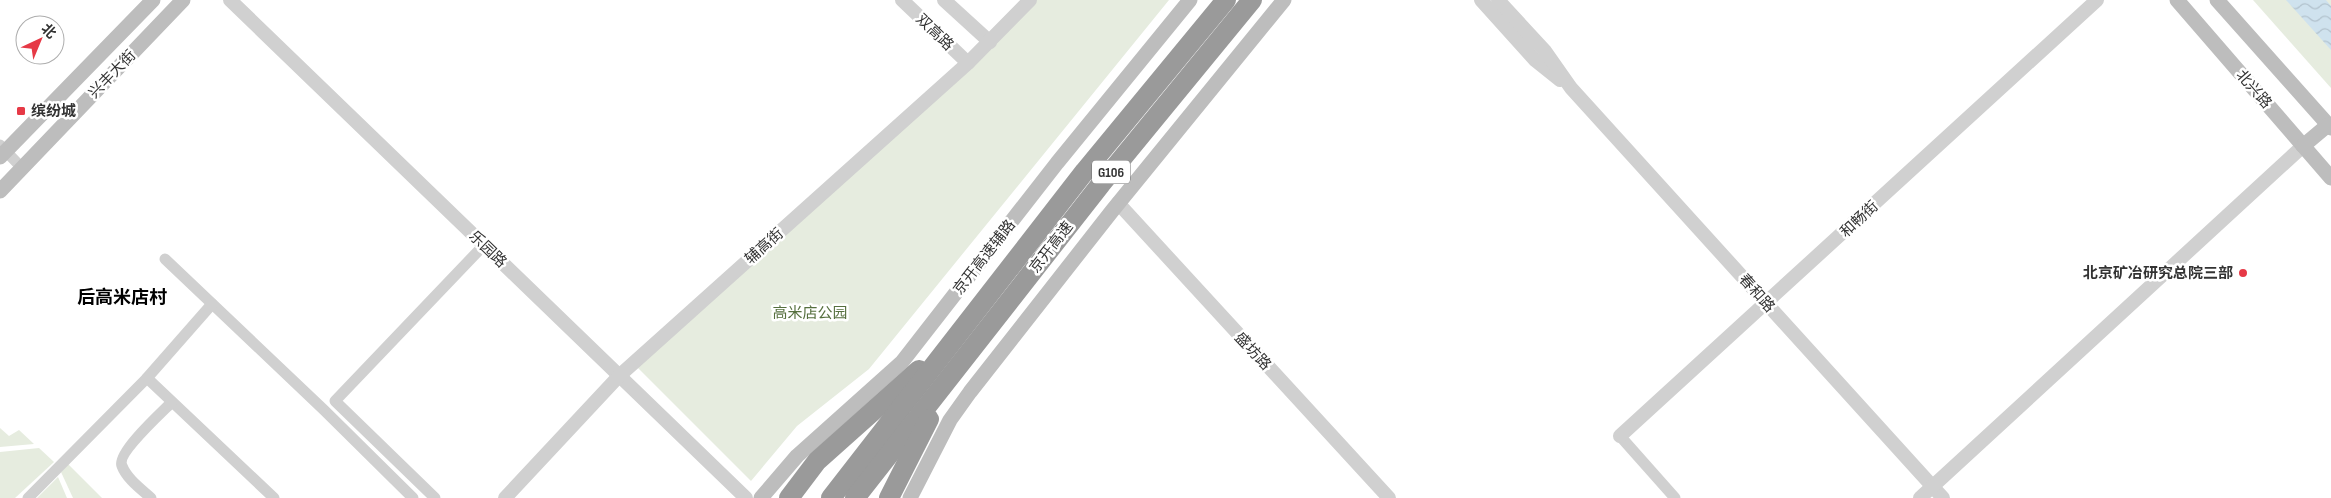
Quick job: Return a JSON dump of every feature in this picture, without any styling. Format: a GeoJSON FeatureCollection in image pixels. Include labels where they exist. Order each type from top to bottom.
{"type":"FeatureCollection","features":[{"type":"Feature","properties":{"kind":"highway","name":"京开高速"},"geometry":{"type":"LineString","coordinates":[[855,498],[1085,171],[1226,0]]}},
{"type":"Feature","properties":{"kind":"highway","name":"京开高速"},"geometry":{"type":"LineString","coordinates":[[831,498],[1101,184],[1252,0]]}},
{"type":"Feature","properties":{"kind":"highway"},"geometry":{"type":"LineString","coordinates":[[789,498],[817,461],[965,341]]}},
{"type":"Feature","properties":{"kind":"highway"},"geometry":{"type":"LineString","coordinates":[[889,498],[965,341]]}},
{"type":"Feature","properties":{"kind":"main road","name":"兴丰大街"},"geometry":{"type":"LineString","coordinates":[[2,151],[153,0]]}},
{"type":"Feature","properties":{"kind":"main road","name":"兴丰大街"},"geometry":{"type":"LineString","coordinates":[[0,191],[183,0]]}},
{"type":"Feature","properties":{"kind":"main road","name":"京开高速辅路"},"geometry":{"type":"LineString","coordinates":[[762,498],[798,456],[902,362],[1057,163],[1190,0]]}},
{"type":"Feature","properties":{"kind":"main road"},"geometry":{"type":"LineString","coordinates":[[910,498],[950,420],[1115,207],[1284,0]]}},
{"type":"Feature","properties":{"kind":"main road","name":"北兴路"},"geometry":{"type":"LineString","coordinates":[[2178,0],[2331,178]]}},
{"type":"Feature","properties":{"kind":"main road","name":"北兴路"},"geometry":{"type":"LineString","coordinates":[[2217,0],[2329,126]]}},
{"type":"Feature","properties":{"kind":"main road"},"geometry":{"type":"LineString","coordinates":[[2303,146],[2329,126]]}},
{"type":"Feature","properties":{"kind":"street","name":"乐园路"},"geometry":{"type":"LineString","coordinates":[[230,0],[746,498]]}},
{"type":"Feature","properties":{"kind":"street","name":"双高路"},"geometry":{"type":"LineString","coordinates":[[902,0],[968,63]]}},
{"type":"Feature","properties":{"kind":"street","name":"双高路"},"geometry":{"type":"LineString","coordinates":[[944,0],[990,42]]}},
{"type":"Feature","properties":{"kind":"street","name":"辅高街"},"geometry":{"type":"LineString","coordinates":[[505,498],[619,376],[968,63],[1030,0]]}},
{"type":"Feature","properties":{"kind":"street","name":"春和路"},"geometry":{"type":"LineString","coordinates":[[1481,0],[1535,60],[1571,88]]}},
{"type":"Feature","properties":{"kind":"street","name":"春和路"},"geometry":{"type":"LineString","coordinates":[[1498,0],[1545,51],[1571,88],[1943,498]]}},
{"type":"Feature","properties":{"kind":"street","name":"和畅街"},"geometry":{"type":"LineString","coordinates":[[1620,436],[2097,0]]}},
{"type":"Feature","properties":{"kind":"street"},"geometry":{"type":"LineString","coordinates":[[1920,498],[2303,146]]}},
{"type":"Feature","properties":{"kind":"street"},"geometry":{"type":"LineString","coordinates":[[2,151],[22,168]]}},
{"type":"Feature","properties":{"kind":"street","name":"盛坊路"},"geometry":{"type":"LineString","coordinates":[[1115,207],[1376,498]]}},
{"type":"Feature","properties":{"kind":"street","name":"盛坊路"},"geometry":{"type":"LineString","coordinates":[[1115,207],[1389,498]]}},
{"type":"Feature","properties":{"kind":"street"},"geometry":{"type":"LineString","coordinates":[[435,498],[336,401],[484,245]]}},
{"type":"Feature","properties":{"kind":"street"},"geometry":{"type":"LineString","coordinates":[[165,259],[414,498]]}},
{"type":"Feature","properties":{"kind":"street"},"geometry":{"type":"LineString","coordinates":[[28,498],[147,378],[212,304]]}},
{"type":"Feature","properties":{"kind":"street"},"geometry":{"type":"LineString","coordinates":[[147,378],[171,403],[274,498]]}},
{"type":"Feature","properties":{"kind":"street"},"geometry":{"type":"LineString","coordinates":[[151,498],[128,476],[121,465],[121,459],[128,448],[171,403]]}},
{"type":"Feature","properties":{"kind":"street"},"geometry":{"type":"LineString","coordinates":[[1620,436],[1675,498]]}},
{"type":"Feature","properties":{"kind":"green space","name":"高米店公园"},"geometry":{"type":"Polygon","coordinates":[[[1030,0],[1169,0],[869,369],[797,426],[751,481],[633,363],[1030,0]]]}},
{"type":"Feature","properties":{"kind":"green space"},"geometry":{"type":"Polygon","coordinates":[[[2253,0],[2331,0],[2331,88],[2253,0]]]}},
{"type":"Feature","properties":{"kind":"green space"},"geometry":{"type":"Polygon","coordinates":[[[0,428],[9,436],[19,430],[34,444],[0,447],[0,428]]]}},
{"type":"Feature","properties":{"kind":"green space"},"geometry":{"type":"Polygon","coordinates":[[[39,448],[54,462],[15,498],[0,498],[0,452],[39,448]]]}},
{"type":"Feature","properties":{"kind":"green space"},"geometry":{"type":"Polygon","coordinates":[[[68,464],[102,498],[73,498],[61,472],[68,464]]]}},
{"type":"Feature","properties":{"kind":"green space"},"geometry":{"type":"Polygon","coordinates":[[[58,477],[67,498],[37,498],[58,477]]]}},
{"type":"Feature","properties":{"kind":"water"},"geometry":{"type":"Polygon","coordinates":[[[2286,0],[2326,0],[2331,6],[2331,50],[2286,0]]]}},
{"type":"Feature","properties":{"kind":"place","name":"缤纷城"},"geometry":{"type":"Point","coordinates":[21,111]}},
{"type":"Feature","properties":{"kind":"place","name":"北京矿冶研究总院三部"},"geometry":{"type":"Point","coordinates":[2243,273]}},
{"type":"Feature","properties":{"kind":"district","name":"后高米店村"},"geometry":{"type":"Point","coordinates":[122,297]}}]}
